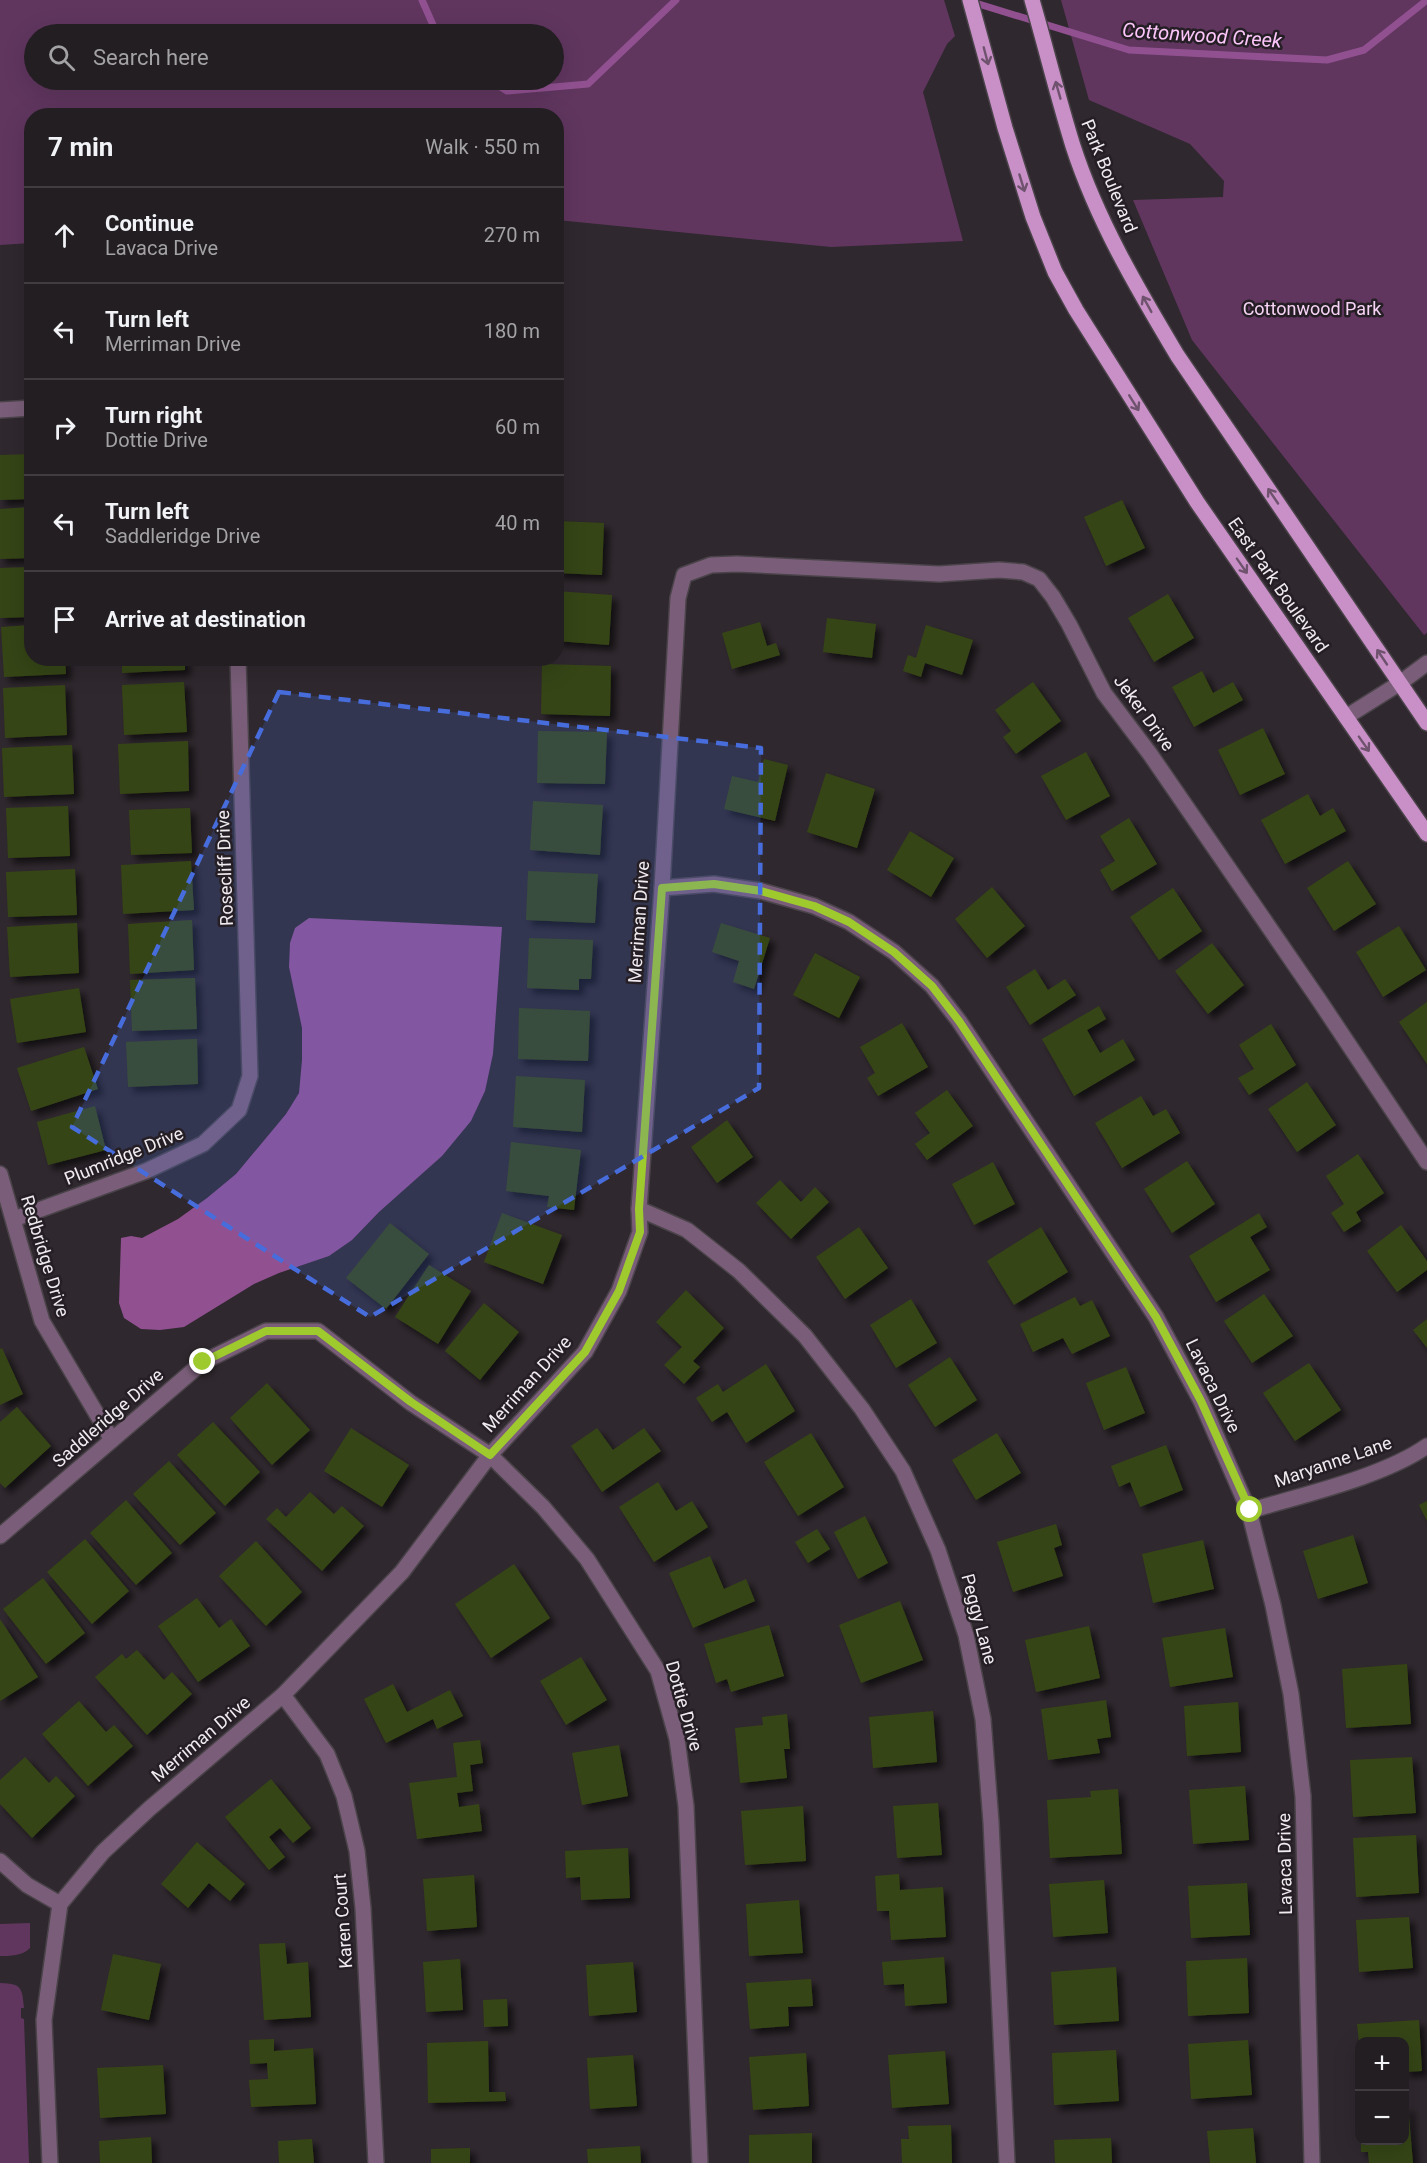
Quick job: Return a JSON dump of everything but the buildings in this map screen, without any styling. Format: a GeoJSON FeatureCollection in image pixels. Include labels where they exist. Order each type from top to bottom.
{"type":"FeatureCollection","features":[{"type":"Feature","properties":{"kind":"main road","name":"East Park Boulevard"},"geometry":{"type":"LineString","coordinates":[[970,0],[1005,128],[1043,244],[1071,301],[1197,502],[1427,834]]}},
{"type":"Feature","properties":{"kind":"main road","name":"Park Boulevard"},"geometry":{"type":"LineString","coordinates":[[1032,0],[1073,146],[1105,224],[1147,304],[1177,355],[1400,684]]}},
{"type":"Feature","properties":{"kind":"main road"},"geometry":{"type":"LineString","coordinates":[[1400,684],[1427,723]]}},
{"type":"Feature","properties":{"kind":"street"},"geometry":{"type":"LineString","coordinates":[[0,410],[24,408]]}},
{"type":"Feature","properties":{"kind":"street","name":"Jeker Drive"},"geometry":{"type":"LineString","coordinates":[[684,575],[711,566],[737,564],[939,574],[999,570],[1023,572],[1039,579],[1069,624],[1104,693],[1157,764],[1427,1162]]}},
{"type":"Feature","properties":{"kind":"street","name":"Merriman Drive"},"geometry":{"type":"LineString","coordinates":[[60,1904],[103,1852],[149,1809],[283,1695],[402,1572],[490,1455],[585,1352],[619,1291],[640,1232],[639,1209],[662,888],[678,598],[684,575]]}},
{"type":"Feature","properties":{"kind":"street"},"geometry":{"type":"LineString","coordinates":[[1346,717],[1400,684],[1427,663]]}},
{"type":"Feature","properties":{"kind":"street","name":"Rosecliff Drive"},"geometry":{"type":"LineString","coordinates":[[238,666],[250,1076]]}},
{"type":"Feature","properties":{"kind":"street","name":"Lavaca Drive"},"geometry":{"type":"LineString","coordinates":[[662,888],[714,884],[761,891],[814,906],[849,922],[894,952],[932,986],[959,1021],[1156,1317],[1201,1401],[1250,1510],[1274,1605],[1291,1694],[1303,1796],[1312,2163]]}},
{"type":"Feature","properties":{"kind":"street","name":"Plumridge Drive"},"geometry":{"type":"LineString","coordinates":[[14,1219],[146,1171],[203,1144],[239,1110],[250,1076]]}},
{"type":"Feature","properties":{"kind":"street","name":"Redbridge Drive"},"geometry":{"type":"LineString","coordinates":[[0,1174],[42,1321],[112,1440]]}},
{"type":"Feature","properties":{"kind":"street","name":"Peggy Lane"},"geometry":{"type":"LineString","coordinates":[[639,1209],[687,1230],[739,1271],[805,1336],[862,1409],[903,1471],[938,1550],[966,1635],[983,1719],[991,1822],[1006,2163]]}},
{"type":"Feature","properties":{"kind":"street","name":"Saddleridge Drive"},"geometry":{"type":"LineString","coordinates":[[0,1536],[203,1362],[266,1331],[318,1331]]}},
{"type":"Feature","properties":{"kind":"street","name":"Dottie Drive"},"geometry":{"type":"LineString","coordinates":[[318,1331],[411,1402],[490,1455],[543,1507],[587,1559],[658,1671],[677,1739],[686,1806],[700,2163]]}},
{"type":"Feature","properties":{"kind":"street","name":"Maryanne Lane"},"geometry":{"type":"LineString","coordinates":[[1250,1510],[1389,1466],[1427,1446]]}},
{"type":"Feature","properties":{"kind":"street","name":"Karen Court"},"geometry":{"type":"LineString","coordinates":[[283,1695],[327,1754],[344,1796],[357,1851],[363,1908],[376,2163]]}},
{"type":"Feature","properties":{"kind":"street"},"geometry":{"type":"LineString","coordinates":[[0,1861],[27,1886],[60,1904],[44,2020],[50,2163]]}},
{"type":"Feature","properties":{"kind":"highlighted area"},"geometry":{"type":"Polygon","coordinates":[[[279,692],[761,748],[759,1088],[370,1317],[72,1127],[279,692]]]}},
{"type":"Feature","properties":{"kind":"green space"},"geometry":{"type":"Polygon","coordinates":[[[0,0],[944,0],[955,36],[947,44],[923,92],[963,241],[831,247],[564,221],[564,108],[24,108],[24,243],[0,245],[0,0]]]}},
{"type":"Feature","properties":{"kind":"green space","name":"Cottonwood Park"},"geometry":{"type":"Polygon","coordinates":[[[1061,0],[1427,0],[1427,633],[1424,635],[1192,340],[1133,200],[1223,197],[1224,181],[1190,144],[1089,100],[1061,0]]]}},
{"type":"Feature","properties":{"kind":"green space"},"geometry":{"type":"Polygon","coordinates":[[[30,1923],[30,1948],[20,1954],[0,1956],[0,1924],[30,1923]]]}},
{"type":"Feature","properties":{"kind":"green space"},"geometry":{"type":"Polygon","coordinates":[[[0,1983],[16,1986],[22,1995],[24,2008],[21,2008],[21,2018],[24,2019],[29,2163],[0,2163],[0,1983]]]}},
{"type":"Feature","properties":{"kind":"shaded area"},"geometry":{"type":"Polygon","coordinates":[[[309,918],[502,927],[493,1054],[485,1091],[471,1121],[442,1156],[379,1212],[352,1240],[329,1256],[254,1284],[184,1327],[160,1330],[141,1329],[124,1318],[119,1303],[121,1238],[131,1236],[142,1238],[178,1219],[207,1198],[236,1174],[286,1114],[299,1093],[302,1028],[289,967],[290,943],[295,928],[309,918]]]}},
{"type":"Feature","properties":{"kind":"waterway","name":"Cottonwood Creek"},"geometry":{"type":"LineString","coordinates":[[422,0],[433,24]]}},
{"type":"Feature","properties":{"kind":"waterway","name":"Cottonwood Creek"},"geometry":{"type":"LineString","coordinates":[[564,86],[588,84],[676,0]]}},
{"type":"Feature","properties":{"kind":"waterway","name":"Cottonwood Creek"},"geometry":{"type":"LineString","coordinates":[[972,2],[1129,50],[1327,60],[1364,50],[1427,0]]}},
{"type":"Feature","properties":{"kind":"waterway","name":"Cottonwood Creek"},"geometry":{"type":"LineString","coordinates":[[505,90],[519,90]]}},
{"type":"Feature","properties":{"kind":"route"},"geometry":{"type":"LineString","coordinates":[[203,1362],[266,1331],[318,1331],[411,1402],[490,1455],[585,1352],[619,1291],[640,1232],[639,1209],[662,888],[714,884],[761,891],[814,906],[849,922],[894,952],[932,986],[959,1021],[1156,1317],[1201,1401],[1250,1510]]}}]}
